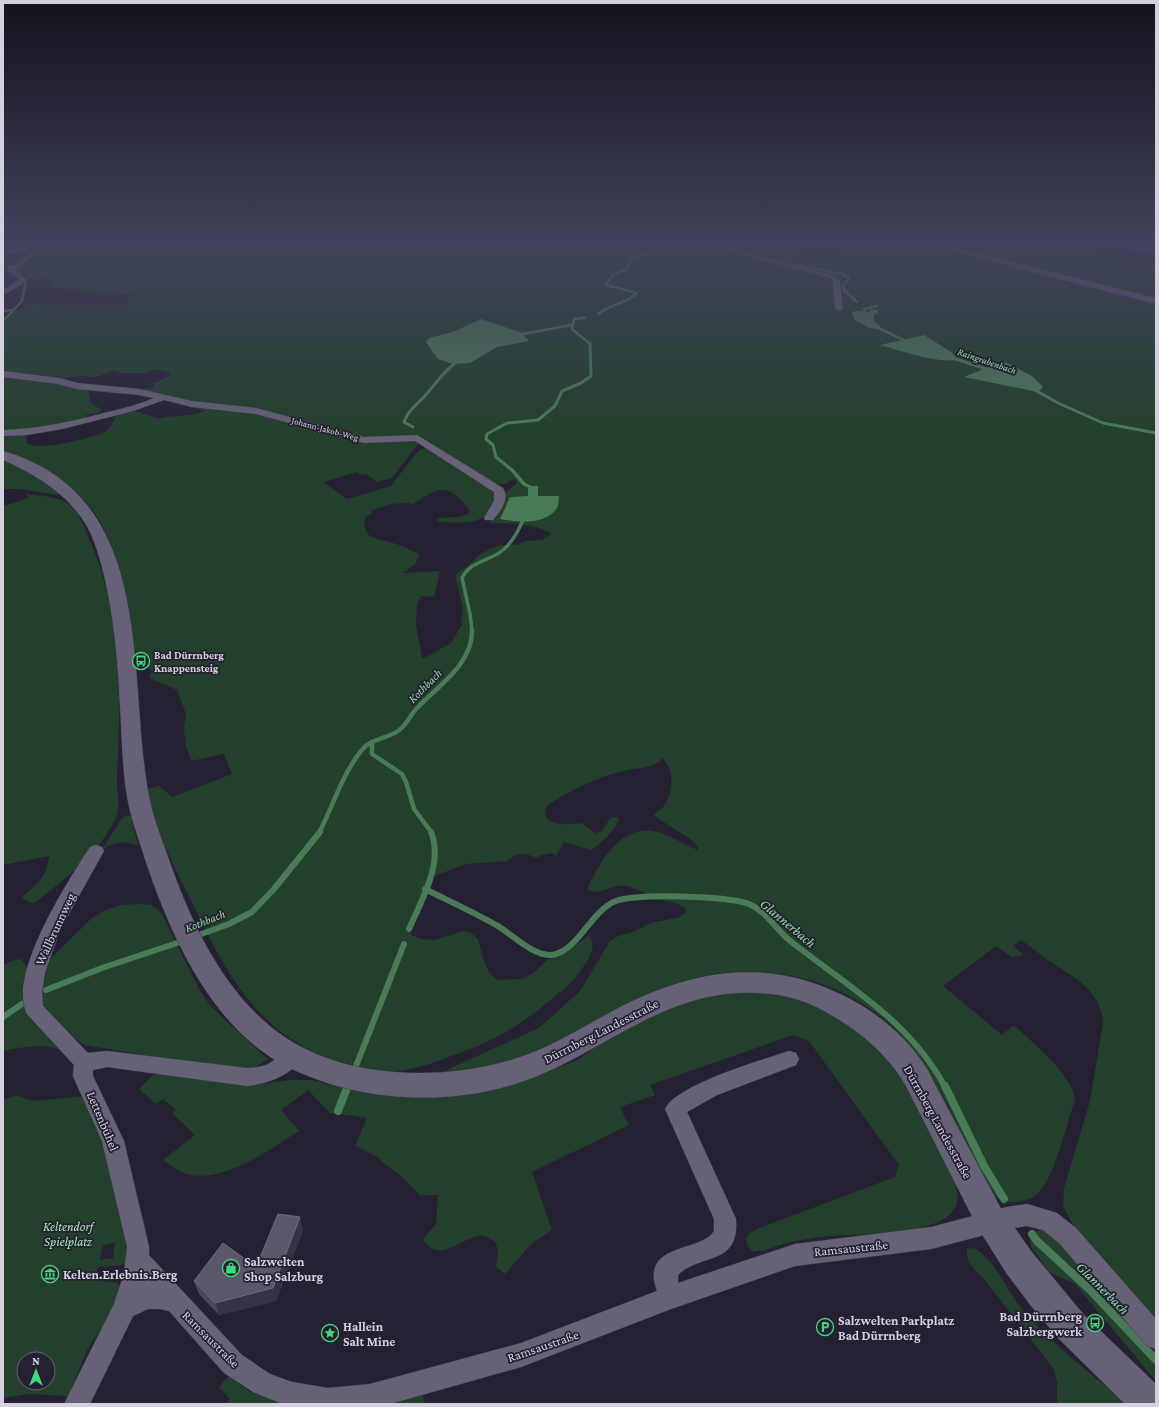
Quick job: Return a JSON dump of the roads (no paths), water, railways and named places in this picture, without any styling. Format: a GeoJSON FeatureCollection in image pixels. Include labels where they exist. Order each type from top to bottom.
{"type":"FeatureCollection","features":[{"type":"Feature","properties":{"kind":"main road","name":"Dürrnberg Landesstraße"},"geometry":{"type":"LineString","coordinates":[[3,454],[36,470],[72,497],[86,512],[96,528],[116,586],[124,627],[138,802],[162,878],[208,973],[232,1006],[261,1035],[293,1056],[317,1067],[343,1076],[389,1084],[438,1085],[490,1079],[545,1060],[571,1049],[654,1002],[693,988],[725,982],[766,981],[806,991],[834,1002],[863,1020],[887,1042],[912,1070],[992,1223],[1023,1268],[1061,1316],[1150,1404]]}},
{"type":"Feature","properties":{"kind":"street","name":"Johann-Jakob-Weg"},"geometry":{"type":"LineString","coordinates":[[3,374],[59,381],[77,386],[125,390],[192,404],[256,411],[364,440],[417,438],[499,490],[501,493],[499,501],[489,518]]}},
{"type":"Feature","properties":{"kind":"street"},"geometry":{"type":"LineString","coordinates":[[3,434],[59,428],[139,407],[162,398]]}},
{"type":"Feature","properties":{"kind":"street","name":"Wallbrunnweg"},"geometry":{"type":"LineString","coordinates":[[86,1064],[34,1009],[31,999],[36,969],[50,932],[78,879],[96,851]]}},
{"type":"Feature","properties":{"kind":"street"},"geometry":{"type":"LineString","coordinates":[[86,1064],[96,1059],[107,1059],[194,1072],[247,1077],[257,1076],[273,1070],[293,1056]]}},
{"type":"Feature","properties":{"kind":"street"},"geometry":{"type":"LineString","coordinates":[[671,1298],[665,1279],[666,1270],[675,1261],[718,1244],[725,1239],[728,1230],[725,1219],[675,1109],[679,1103],[702,1092],[789,1059]]}},
{"type":"Feature","properties":{"kind":"street","name":"Lettenbühel"},"geometry":{"type":"LineString","coordinates":[[77,1404],[125,1308],[136,1273],[138,1260],[136,1235],[118,1158],[107,1125],[83,1076],[84,1067],[86,1064]]}},
{"type":"Feature","properties":{"kind":"street","name":"Ramsaustraße"},"geometry":{"type":"LineString","coordinates":[[138,1260],[233,1364],[262,1383],[292,1395],[328,1401],[370,1397],[521,1355],[671,1298],[795,1255],[930,1238],[1027,1215],[1049,1221],[1059,1228],[1103,1274],[1156,1337]]}},
{"type":"Feature","properties":{"kind":"street"},"geometry":{"type":"LineString","coordinates":[[125,1308],[140,1298],[158,1295],[175,1302]]}},
{"type":"Feature","properties":{"kind":"waterway"},"geometry":{"type":"LineString","coordinates":[[3,321],[15,309]]}},
{"type":"Feature","properties":{"kind":"waterway","name":"Kothbach"},"geometry":{"type":"LineString","coordinates":[[598,314],[607,309]]}},
{"type":"Feature","properties":{"kind":"waterway","name":"Raingrabenbach"},"geometry":{"type":"LineString","coordinates":[[865,309],[864,309],[866,317]]}},
{"type":"Feature","properties":{"kind":"waterway"},"geometry":{"type":"LineString","coordinates":[[3,311],[12,310]]}},
{"type":"Feature","properties":{"kind":"waterway","name":"Kothbach"},"geometry":{"type":"LineString","coordinates":[[585,318],[574,319],[572,329],[590,344]]}},
{"type":"Feature","properties":{"kind":"waterway","name":"Kothbach"},"geometry":{"type":"LineString","coordinates":[[517,335],[572,325]]}},
{"type":"Feature","properties":{"kind":"waterway","name":"Raingrabenbach"},"geometry":{"type":"LineString","coordinates":[[874,326],[908,342]]}},
{"type":"Feature","properties":{"kind":"waterway","name":"Kothbach"},"geometry":{"type":"LineString","coordinates":[[513,471],[496,457],[493,445],[486,439],[487,434],[507,423],[538,420],[555,406],[562,391],[581,383],[591,376],[590,343]]}},
{"type":"Feature","properties":{"kind":"waterway","name":"Raingrabenbach"},"geometry":{"type":"LineString","coordinates":[[953,358],[989,370]]}},
{"type":"Feature","properties":{"kind":"waterway","name":"Kothbach"},"geometry":{"type":"LineString","coordinates":[[413,427],[404,422],[412,409],[428,393],[443,374],[458,361]]}},
{"type":"Feature","properties":{"kind":"waterway","name":"Raingrabenbach"},"geometry":{"type":"LineString","coordinates":[[1033,389],[1058,403],[1103,423],[1156,433]]}},
{"type":"Feature","properties":{"kind":"waterway","name":"Kothbach"},"geometry":{"type":"LineString","coordinates":[[513,471],[524,484],[530,487],[531,492]]}},
{"type":"Feature","properties":{"kind":"waterway","name":"Kothbach"},"geometry":{"type":"LineString","coordinates":[[472,631],[462,578],[475,564],[498,554],[507,547],[524,518]]}},
{"type":"Feature","properties":{"kind":"waterway","name":"Kothbach"},"geometry":{"type":"LineString","coordinates":[[372,742],[401,729],[417,708],[453,674],[467,653],[471,642],[472,631]]}},
{"type":"Feature","properties":{"kind":"waterway","name":"Kothbach"},"geometry":{"type":"LineString","coordinates":[[319,833],[348,770],[361,751],[372,742]]}},
{"type":"Feature","properties":{"kind":"waterway","name":"Glannerbach"},"geometry":{"type":"LineString","coordinates":[[372,742],[372,754],[402,774],[414,809],[432,833]]}},
{"type":"Feature","properties":{"kind":"waterway","name":"Kothbach"},"geometry":{"type":"LineString","coordinates":[[196,936],[229,924],[252,912],[274,889],[320,832]]}},
{"type":"Feature","properties":{"kind":"waterway","name":"Glannerbach"},"geometry":{"type":"LineString","coordinates":[[426,890],[433,869],[435,856],[431,832]]}},
{"type":"Feature","properties":{"kind":"waterway","name":"Glannerbach"},"geometry":{"type":"LineString","coordinates":[[409,929],[426,890]]}},
{"type":"Feature","properties":{"kind":"waterway","name":"Glannerbach"},"geometry":{"type":"LineString","coordinates":[[426,890],[496,925],[536,952],[551,955],[561,952],[569,947],[599,913],[616,901],[643,897],[682,896],[722,899],[749,904],[761,911],[784,936],[854,989],[895,1023],[931,1064],[945,1087]]}},
{"type":"Feature","properties":{"kind":"waterway","name":"Kothbach"},"geometry":{"type":"LineString","coordinates":[[46,990],[102,968],[183,941]]}},
{"type":"Feature","properties":{"kind":"waterway"},"geometry":{"type":"LineString","coordinates":[[356,1066],[404,944]]}},
{"type":"Feature","properties":{"kind":"waterway","name":"Kothbach"},"geometry":{"type":"LineString","coordinates":[[3,1017],[22,1004]]}},
{"type":"Feature","properties":{"kind":"waterway","name":"Glannerbach"},"geometry":{"type":"LineString","coordinates":[[945,1086],[984,1166],[1004,1199]]}},
{"type":"Feature","properties":{"kind":"waterway"},"geometry":{"type":"LineString","coordinates":[[338,1111],[347,1088]]}},
{"type":"Feature","properties":{"kind":"waterway","name":"Glannerbach"},"geometry":{"type":"LineString","coordinates":[[1032,1234],[1037,1241],[1090,1290],[1156,1360]]}},
{"type":"Feature","properties":{"kind":"place","name":"Bad Dürrnberg Knappensteig"},"geometry":{"type":"Point","coordinates":[141,661]}},
{"type":"Feature","properties":{"kind":"place","name":"Salzwelten Shop Salzburg"},"geometry":{"type":"Point","coordinates":[231,1268]}},
{"type":"Feature","properties":{"kind":"place","name":"Kelten.Erlebnis.Berg"},"geometry":{"type":"Point","coordinates":[50,1274]}},
{"type":"Feature","properties":{"kind":"place","name":"Bad Dürrnberg Salzbergwerk"},"geometry":{"type":"Point","coordinates":[1095,1323]}},
{"type":"Feature","properties":{"kind":"place","name":"Salzwelten Parkplatz Bad Dürrnberg"},"geometry":{"type":"Point","coordinates":[825,1327]}},
{"type":"Feature","properties":{"kind":"place","name":"Hallein Salt Mine"},"geometry":{"type":"Point","coordinates":[330,1333]}},
{"type":"Feature","properties":{"kind":"park label","name":"Keltendorf Spielplatz"},"geometry":{"type":"Point","coordinates":[68,1234]}}]}
